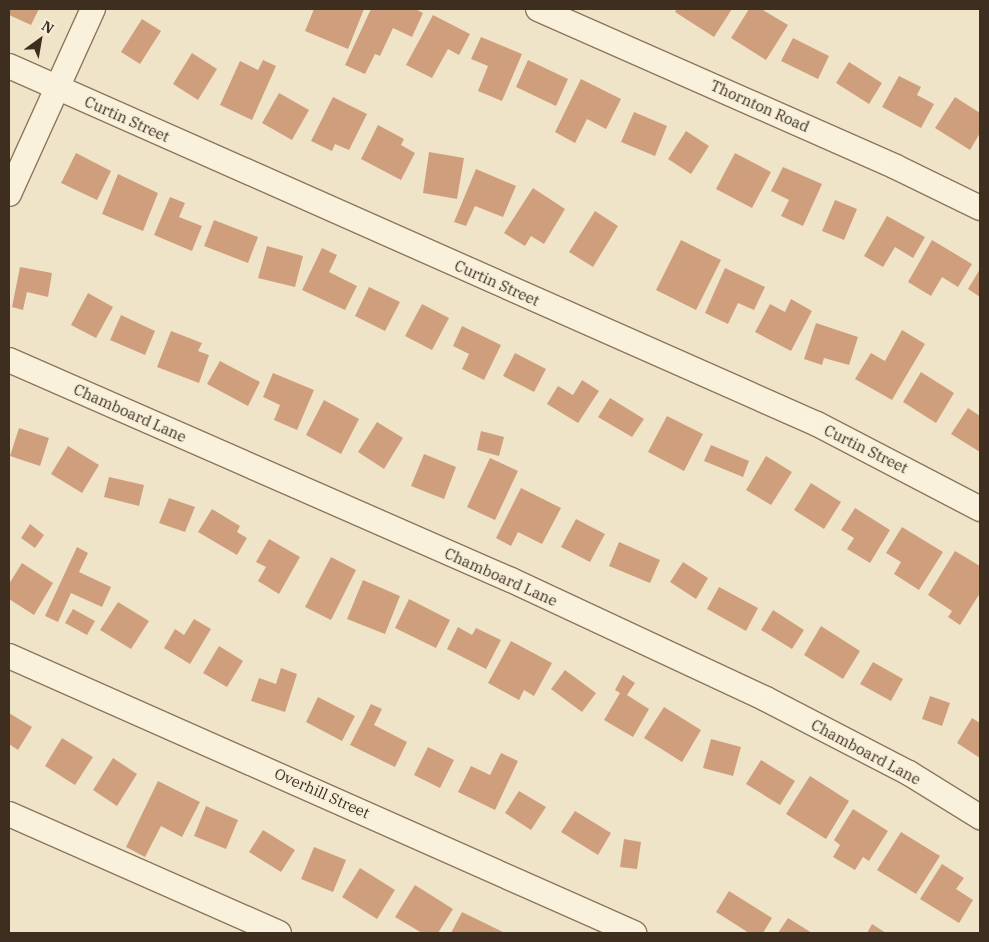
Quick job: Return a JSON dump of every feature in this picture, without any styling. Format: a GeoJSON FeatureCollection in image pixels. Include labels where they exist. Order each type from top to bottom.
{"type":"FeatureCollection","features":[{"type":"Feature","properties":{"kind":"street"},"geometry":{"type":"LineString","coordinates":[[9,194],[93,9]]}},
{"type":"Feature","properties":{"kind":"street","name":"Thornton Road"},"geometry":{"type":"LineString","coordinates":[[538,9],[896,167],[980,208]]}},
{"type":"Feature","properties":{"kind":"street","name":"Curtin Street"},"geometry":{"type":"LineString","coordinates":[[9,66],[817,424],[980,509]]}},
{"type":"Feature","properties":{"kind":"street","name":"Chamboard Lane"},"geometry":{"type":"LineString","coordinates":[[9,360],[511,580],[766,699],[908,773],[980,817]]}},
{"type":"Feature","properties":{"kind":"street","name":"Overhill Street"},"geometry":{"type":"LineString","coordinates":[[9,656],[634,933]]}},
{"type":"Feature","properties":{"kind":"street"},"geometry":{"type":"LineString","coordinates":[[9,814],[247,928],[279,933]]}},
{"type":"Feature","properties":{"kind":"building"},"geometry":{"type":"Polygon","coordinates":[[[9,9],[39,9],[31,25],[9,15],[9,9]]]}},
{"type":"Feature","properties":{"kind":"building"},"geometry":{"type":"Polygon","coordinates":[[[314,9],[364,9],[348,49],[305,31],[314,9]]]}},
{"type":"Feature","properties":{"kind":"building"},"geometry":{"type":"Polygon","coordinates":[[[371,9],[415,9],[423,13],[412,37],[393,28],[380,56],[375,54],[365,74],[345,65],[371,9]]]}},
{"type":"Feature","properties":{"kind":"building"},"geometry":{"type":"Polygon","coordinates":[[[677,9],[732,9],[714,37],[675,12],[677,9]]]}},
{"type":"Feature","properties":{"kind":"building"},"geometry":{"type":"Polygon","coordinates":[[[749,9],[761,9],[788,25],[766,60],[731,38],[749,9]]]}},
{"type":"Feature","properties":{"kind":"building"},"geometry":{"type":"Polygon","coordinates":[[[433,15],[470,34],[459,55],[448,49],[432,78],[406,65],[433,15]]]}},
{"type":"Feature","properties":{"kind":"building"},"geometry":{"type":"Polygon","coordinates":[[[142,19],[161,31],[140,64],[121,52],[142,19]]]}},
{"type":"Feature","properties":{"kind":"building"},"geometry":{"type":"Polygon","coordinates":[[[481,37],[522,54],[502,101],[478,91],[488,66],[471,59],[481,37]]]}},
{"type":"Feature","properties":{"kind":"building"},"geometry":{"type":"Polygon","coordinates":[[[793,38],[829,56],[818,79],[781,61],[793,38]]]}},
{"type":"Feature","properties":{"kind":"building"},"geometry":{"type":"Polygon","coordinates":[[[192,53],[217,69],[198,100],[173,84],[192,53]]]}},
{"type":"Feature","properties":{"kind":"building"},"geometry":{"type":"Polygon","coordinates":[[[263,60],[276,66],[252,120],[220,105],[240,61],[258,70],[263,60]]]}},
{"type":"Feature","properties":{"kind":"building"},"geometry":{"type":"Polygon","coordinates":[[[528,60],[568,79],[556,106],[516,87],[528,60]]]}},
{"type":"Feature","properties":{"kind":"building"},"geometry":{"type":"Polygon","coordinates":[[[849,62],[882,83],[869,104],[836,83],[849,62]]]}},
{"type":"Feature","properties":{"kind":"building"},"geometry":{"type":"Polygon","coordinates":[[[899,76],[921,87],[917,95],[934,104],[921,128],[882,107],[899,76]]]}},
{"type":"Feature","properties":{"kind":"building"},"geometry":{"type":"Polygon","coordinates":[[[581,79],[621,99],[606,129],[587,119],[575,143],[555,132],[581,79]]]}},
{"type":"Feature","properties":{"kind":"building"},"geometry":{"type":"Polygon","coordinates":[[[279,93],[309,110],[292,140],[262,123],[279,93]]]}},
{"type":"Feature","properties":{"kind":"building"},"geometry":{"type":"Polygon","coordinates":[[[333,97],[367,114],[349,150],[335,144],[332,151],[311,141],[333,97]]]}},
{"type":"Feature","properties":{"kind":"building"},"geometry":{"type":"Polygon","coordinates":[[[955,97],[980,113],[980,133],[970,150],[935,128],[955,97]]]}},
{"type":"Feature","properties":{"kind":"building"},"geometry":{"type":"Polygon","coordinates":[[[634,112],[667,126],[655,156],[621,142],[634,112]]]}},
{"type":"Feature","properties":{"kind":"building"},"geometry":{"type":"Polygon","coordinates":[[[378,125],[404,139],[401,145],[415,153],[401,180],[361,159],[378,125]]]}},
{"type":"Feature","properties":{"kind":"building"},"geometry":{"type":"Polygon","coordinates":[[[686,131],[709,146],[691,174],[668,159],[686,131]]]}},
{"type":"Feature","properties":{"kind":"building"},"geometry":{"type":"Polygon","coordinates":[[[429,152],[464,158],[457,199],[423,193],[429,152]]]}},
{"type":"Feature","properties":{"kind":"building"},"geometry":{"type":"Polygon","coordinates":[[[76,153],[111,171],[97,200],[61,183],[76,153]]]}},
{"type":"Feature","properties":{"kind":"building"},"geometry":{"type":"Polygon","coordinates":[[[735,153],[771,172],[752,208],[716,189],[735,153]]]}},
{"type":"Feature","properties":{"kind":"building"},"geometry":{"type":"Polygon","coordinates":[[[783,167],[822,184],[803,226],[781,216],[789,200],[771,191],[783,167]]]}},
{"type":"Feature","properties":{"kind":"building"},"geometry":{"type":"Polygon","coordinates":[[[476,169],[516,186],[503,217],[475,206],[466,226],[454,222],[476,169]]]}},
{"type":"Feature","properties":{"kind":"building"},"geometry":{"type":"Polygon","coordinates":[[[118,174],[158,193],[143,231],[102,214],[118,174]]]}},
{"type":"Feature","properties":{"kind":"building"},"geometry":{"type":"Polygon","coordinates":[[[533,188],[565,209],[544,244],[531,236],[525,246],[504,233],[533,188]]]}},
{"type":"Feature","properties":{"kind":"building"},"geometry":{"type":"Polygon","coordinates":[[[170,197],[185,203],[179,217],[202,226],[192,251],[154,235],[170,197]]]}},
{"type":"Feature","properties":{"kind":"building"},"geometry":{"type":"Polygon","coordinates":[[[835,200],[857,209],[844,240],[822,231],[835,200]]]}},
{"type":"Feature","properties":{"kind":"building"},"geometry":{"type":"Polygon","coordinates":[[[595,211],[618,226],[593,267],[569,252],[595,211]]]}},
{"type":"Feature","properties":{"kind":"building"},"geometry":{"type":"Polygon","coordinates":[[[887,216],[925,237],[913,258],[895,247],[883,267],[864,256],[887,216]]]}},
{"type":"Feature","properties":{"kind":"building"},"geometry":{"type":"Polygon","coordinates":[[[214,220],[258,237],[248,263],[204,246],[214,220]]]}},
{"type":"Feature","properties":{"kind":"building"},"geometry":{"type":"Polygon","coordinates":[[[681,240],[721,260],[696,310],[656,290],[681,240]]]}},
{"type":"Feature","properties":{"kind":"building"},"geometry":{"type":"Polygon","coordinates":[[[932,240],[972,264],[958,287],[942,277],[931,296],[908,282],[932,240]]]}},
{"type":"Feature","properties":{"kind":"building"},"geometry":{"type":"Polygon","coordinates":[[[267,246],[303,256],[295,287],[258,278],[267,246]]]}},
{"type":"Feature","properties":{"kind":"building"},"geometry":{"type":"Polygon","coordinates":[[[322,248],[337,255],[329,272],[357,286],[345,310],[302,290],[322,248]]]}},
{"type":"Feature","properties":{"kind":"building"},"geometry":{"type":"Polygon","coordinates":[[[20,267],[52,273],[48,297],[27,292],[23,310],[12,307],[20,267]]]}},
{"type":"Feature","properties":{"kind":"building"},"geometry":{"type":"Polygon","coordinates":[[[725,268],[765,287],[754,310],[738,303],[728,324],[705,313],[725,268]]]}},
{"type":"Feature","properties":{"kind":"building"},"geometry":{"type":"Polygon","coordinates":[[[980,269],[980,297],[968,289],[980,269]]]}},
{"type":"Feature","properties":{"kind":"building"},"geometry":{"type":"Polygon","coordinates":[[[369,287],[400,302],[385,331],[355,316],[369,287]]]}},
{"type":"Feature","properties":{"kind":"building"},"geometry":{"type":"Polygon","coordinates":[[[88,293],[113,307],[96,338],[71,325],[88,293]]]}},
{"type":"Feature","properties":{"kind":"building"},"geometry":{"type":"Polygon","coordinates":[[[791,299],[812,311],[791,351],[755,332],[770,304],[785,312],[791,299]]]}},
{"type":"Feature","properties":{"kind":"building"},"geometry":{"type":"Polygon","coordinates":[[[422,304],[449,318],[432,350],[405,336],[422,304]]]}},
{"type":"Feature","properties":{"kind":"building"},"geometry":{"type":"Polygon","coordinates":[[[121,315],[155,331],[145,355],[110,340],[121,315]]]}},
{"type":"Feature","properties":{"kind":"building"},"geometry":{"type":"Polygon","coordinates":[[[816,323],[858,337],[849,365],[824,358],[822,365],[804,359],[816,323]]]}},
{"type":"Feature","properties":{"kind":"building"},"geometry":{"type":"Polygon","coordinates":[[[462,326],[501,345],[484,380],[462,369],[469,354],[453,346],[462,326]]]}},
{"type":"Feature","properties":{"kind":"building"},"geometry":{"type":"Polygon","coordinates":[[[902,330],[925,344],[892,400],[855,379],[871,353],[885,361],[902,330]]]}},
{"type":"Feature","properties":{"kind":"building"},"geometry":{"type":"Polygon","coordinates":[[[171,331],[202,343],[198,351],[209,355],[199,383],[157,367],[171,331]]]}},
{"type":"Feature","properties":{"kind":"building"},"geometry":{"type":"Polygon","coordinates":[[[515,353],[546,369],[534,392],[503,376],[515,353]]]}},
{"type":"Feature","properties":{"kind":"building"},"geometry":{"type":"Polygon","coordinates":[[[220,361],[260,382],[248,406],[207,384],[220,361]]]}},
{"type":"Feature","properties":{"kind":"building"},"geometry":{"type":"Polygon","coordinates":[[[921,372],[954,393],[936,423],[903,402],[921,372]]]}},
{"type":"Feature","properties":{"kind":"building"},"geometry":{"type":"Polygon","coordinates":[[[273,373],[314,390],[297,430],[274,420],[280,405],[263,397],[273,373]]]}},
{"type":"Feature","properties":{"kind":"building"},"geometry":{"type":"Polygon","coordinates":[[[582,380],[599,391],[578,423],[547,404],[558,386],[573,395],[582,380]]]}},
{"type":"Feature","properties":{"kind":"building"},"geometry":{"type":"Polygon","coordinates":[[[610,398],[644,419],[632,437],[598,417],[610,398]]]}},
{"type":"Feature","properties":{"kind":"building"},"geometry":{"type":"Polygon","coordinates":[[[324,400],[359,419],[341,454],[306,435],[324,400]]]}},
{"type":"Feature","properties":{"kind":"building"},"geometry":{"type":"Polygon","coordinates":[[[968,408],[980,416],[980,452],[951,434],[968,408]]]}},
{"type":"Feature","properties":{"kind":"building"},"geometry":{"type":"Polygon","coordinates":[[[667,416],[703,434],[684,471],[648,452],[667,416]]]}},
{"type":"Feature","properties":{"kind":"building"},"geometry":{"type":"Polygon","coordinates":[[[377,422],[403,438],[384,469],[358,452],[377,422]]]}},
{"type":"Feature","properties":{"kind":"building"},"geometry":{"type":"Polygon","coordinates":[[[19,428],[49,438],[40,466],[10,456],[19,428]]]}},
{"type":"Feature","properties":{"kind":"building"},"geometry":{"type":"Polygon","coordinates":[[[481,431],[504,437],[499,456],[477,450],[481,431]]]}},
{"type":"Feature","properties":{"kind":"building"},"geometry":{"type":"Polygon","coordinates":[[[711,445],[749,461],[743,477],[704,461],[711,445]]]}},
{"type":"Feature","properties":{"kind":"building"},"geometry":{"type":"Polygon","coordinates":[[[68,446],[99,465],[82,493],[51,474],[68,446]]]}},
{"type":"Feature","properties":{"kind":"building"},"geometry":{"type":"Polygon","coordinates":[[[424,454],[456,467],[444,499],[411,486],[424,454]]]}},
{"type":"Feature","properties":{"kind":"building"},"geometry":{"type":"Polygon","coordinates":[[[766,456],[792,472],[771,505],[746,490],[766,456]]]}},
{"type":"Feature","properties":{"kind":"building"},"geometry":{"type":"Polygon","coordinates":[[[490,458],[518,471],[495,520],[467,507],[490,458]]]}},
{"type":"Feature","properties":{"kind":"building"},"geometry":{"type":"Polygon","coordinates":[[[109,477],[144,485],[139,506],[104,497],[109,477]]]}},
{"type":"Feature","properties":{"kind":"building"},"geometry":{"type":"Polygon","coordinates":[[[811,483],[841,502],[824,529],[794,510],[811,483]]]}},
{"type":"Feature","properties":{"kind":"building"},"geometry":{"type":"Polygon","coordinates":[[[521,488],[561,508],[542,544],[518,532],[511,546],[496,538],[521,488]]]}},
{"type":"Feature","properties":{"kind":"building"},"geometry":{"type":"Polygon","coordinates":[[[169,498],[195,507],[185,532],[159,523],[169,498]]]}},
{"type":"Feature","properties":{"kind":"building"},"geometry":{"type":"Polygon","coordinates":[[[855,508],[890,530],[870,563],[847,549],[854,538],[841,530],[855,508]]]}},
{"type":"Feature","properties":{"kind":"building"},"geometry":{"type":"Polygon","coordinates":[[[212,509],[240,526],[237,532],[247,538],[237,555],[198,532],[212,509]]]}},
{"type":"Feature","properties":{"kind":"building"},"geometry":{"type":"Polygon","coordinates":[[[576,519],[605,534],[590,562],[561,547],[576,519]]]}},
{"type":"Feature","properties":{"kind":"building"},"geometry":{"type":"Polygon","coordinates":[[[30,524],[44,535],[35,548],[21,538],[30,524]]]}},
{"type":"Feature","properties":{"kind":"building"},"geometry":{"type":"Polygon","coordinates":[[[902,527],[943,552],[919,590],[894,574],[901,562],[886,553],[902,527]]]}},
{"type":"Feature","properties":{"kind":"building"},"geometry":{"type":"Polygon","coordinates":[[[269,539],[300,557],[279,594],[258,581],[266,567],[256,562],[269,539]]]}},
{"type":"Feature","properties":{"kind":"building"},"geometry":{"type":"Polygon","coordinates":[[[619,542],[660,560],[650,583],[609,566],[619,542]]]}},
{"type":"Feature","properties":{"kind":"building"},"geometry":{"type":"Polygon","coordinates":[[[77,547],[88,553],[79,572],[111,587],[102,607],[71,593],[58,622],[45,616],[77,547]]]}},
{"type":"Feature","properties":{"kind":"building"},"geometry":{"type":"Polygon","coordinates":[[[955,551],[980,566],[980,593],[960,625],[948,617],[952,611],[928,595],[955,551]]]}},
{"type":"Feature","properties":{"kind":"building"},"geometry":{"type":"Polygon","coordinates":[[[331,557],[356,570],[331,620],[305,607],[331,557]]]}},
{"type":"Feature","properties":{"kind":"building"},"geometry":{"type":"Polygon","coordinates":[[[683,562],[708,578],[696,599],[670,582],[683,562]]]}},
{"type":"Feature","properties":{"kind":"building"},"geometry":{"type":"Polygon","coordinates":[[[22,563],[53,583],[34,615],[9,599],[9,584],[22,563]]]}},
{"type":"Feature","properties":{"kind":"building"},"geometry":{"type":"Polygon","coordinates":[[[363,580],[400,596],[385,634],[347,619],[363,580]]]}},
{"type":"Feature","properties":{"kind":"building"},"geometry":{"type":"Polygon","coordinates":[[[719,587],[758,608],[746,631],[707,609],[719,587]]]}},
{"type":"Feature","properties":{"kind":"building"},"geometry":{"type":"Polygon","coordinates":[[[409,599],[450,620],[436,648],[395,628],[409,599]]]}},
{"type":"Feature","properties":{"kind":"building"},"geometry":{"type":"Polygon","coordinates":[[[118,602],[149,621],[131,649],[100,630],[118,602]]]}},
{"type":"Feature","properties":{"kind":"building"},"geometry":{"type":"Polygon","coordinates":[[[73,609],[95,621],[87,635],[65,623],[73,609]]]}},
{"type":"Feature","properties":{"kind":"building"},"geometry":{"type":"Polygon","coordinates":[[[773,610],[804,630],[792,649],[761,630],[773,610]]]}},
{"type":"Feature","properties":{"kind":"building"},"geometry":{"type":"Polygon","coordinates":[[[194,619],[211,629],[190,664],[164,648],[175,629],[184,635],[194,619]]]}},
{"type":"Feature","properties":{"kind":"building"},"geometry":{"type":"Polygon","coordinates":[[[821,626],[860,651],[843,679],[804,655],[821,626]]]}},
{"type":"Feature","properties":{"kind":"building"},"geometry":{"type":"Polygon","coordinates":[[[458,627],[472,635],[476,628],[501,640],[486,669],[447,649],[458,627]]]}},
{"type":"Feature","properties":{"kind":"building"},"geometry":{"type":"Polygon","coordinates":[[[511,641],[552,663],[534,696],[524,690],[519,700],[488,683],[511,641]]]}},
{"type":"Feature","properties":{"kind":"building"},"geometry":{"type":"Polygon","coordinates":[[[219,646],[243,661],[227,687],[203,673],[219,646]]]}},
{"type":"Feature","properties":{"kind":"building"},"geometry":{"type":"Polygon","coordinates":[[[873,662],[903,679],[891,701],[860,684],[873,662]]]}},
{"type":"Feature","properties":{"kind":"building"},"geometry":{"type":"Polygon","coordinates":[[[281,668],[297,674],[285,712],[251,701],[259,678],[276,684],[281,668]]]}},
{"type":"Feature","properties":{"kind":"building"},"geometry":{"type":"Polygon","coordinates":[[[565,670],[596,693],[582,712],[551,689],[565,670]]]}},
{"type":"Feature","properties":{"kind":"building"},"geometry":{"type":"Polygon","coordinates":[[[623,675],[635,683],[627,695],[649,709],[633,737],[604,720],[620,693],[615,690],[623,675]]]}},
{"type":"Feature","properties":{"kind":"building"},"geometry":{"type":"Polygon","coordinates":[[[930,696],[950,703],[942,726],[922,719],[930,696]]]}},
{"type":"Feature","properties":{"kind":"building"},"geometry":{"type":"Polygon","coordinates":[[[318,697],[355,716],[342,741],[306,722],[318,697]]]}},
{"type":"Feature","properties":{"kind":"building"},"geometry":{"type":"Polygon","coordinates":[[[371,704],[382,709],[374,725],[407,742],[395,767],[350,745],[371,704]]]}},
{"type":"Feature","properties":{"kind":"building"},"geometry":{"type":"Polygon","coordinates":[[[664,707],[701,730],[682,762],[644,738],[664,707]]]}},
{"type":"Feature","properties":{"kind":"building"},"geometry":{"type":"Polygon","coordinates":[[[9,713],[32,727],[18,750],[9,744],[9,713]]]}},
{"type":"Feature","properties":{"kind":"building"},"geometry":{"type":"Polygon","coordinates":[[[972,718],[980,723],[980,758],[957,743],[972,718]]]}},
{"type":"Feature","properties":{"kind":"building"},"geometry":{"type":"Polygon","coordinates":[[[62,738],[93,757],[75,785],[45,766],[62,738]]]}},
{"type":"Feature","properties":{"kind":"building"},"geometry":{"type":"Polygon","coordinates":[[[711,739],[741,747],[733,776],[703,768],[711,739]]]}},
{"type":"Feature","properties":{"kind":"building"},"geometry":{"type":"Polygon","coordinates":[[[428,747],[454,760],[440,788],[414,775],[428,747]]]}},
{"type":"Feature","properties":{"kind":"building"},"geometry":{"type":"Polygon","coordinates":[[[501,753],[518,761],[495,810],[458,792],[471,766],[490,775],[501,753]]]}},
{"type":"Feature","properties":{"kind":"building"},"geometry":{"type":"Polygon","coordinates":[[[113,758],[137,774],[117,806],[93,790],[113,758]]]}},
{"type":"Feature","properties":{"kind":"building"},"geometry":{"type":"Polygon","coordinates":[[[761,760],[795,781],[780,805],[746,784],[761,760]]]}},
{"type":"Feature","properties":{"kind":"building"},"geometry":{"type":"Polygon","coordinates":[[[810,776],[849,801],[826,839],[786,814],[810,776]]]}},
{"type":"Feature","properties":{"kind":"building"},"geometry":{"type":"Polygon","coordinates":[[[158,781],[200,802],[182,837],[161,826],[145,857],[126,847],[158,781]]]}},
{"type":"Feature","properties":{"kind":"building"},"geometry":{"type":"Polygon","coordinates":[[[519,791],[546,807],[531,830],[505,813],[519,791]]]}},
{"type":"Feature","properties":{"kind":"building"},"geometry":{"type":"Polygon","coordinates":[[[206,806],[238,820],[226,849],[194,836],[206,806]]]}},
{"type":"Feature","properties":{"kind":"building"},"geometry":{"type":"Polygon","coordinates":[[[853,809],[888,831],[869,861],[863,857],[855,870],[833,857],[840,845],[834,840],[853,809]]]}},
{"type":"Feature","properties":{"kind":"building"},"geometry":{"type":"Polygon","coordinates":[[[575,811],[611,833],[598,855],[561,832],[575,811]]]}},
{"type":"Feature","properties":{"kind":"building"},"geometry":{"type":"Polygon","coordinates":[[[263,830],[295,850],[281,872],[249,852],[263,830]]]}},
{"type":"Feature","properties":{"kind":"building"},"geometry":{"type":"Polygon","coordinates":[[[901,832],[940,856],[916,894],[877,870],[901,832]]]}},
{"type":"Feature","properties":{"kind":"building"},"geometry":{"type":"Polygon","coordinates":[[[624,839],[641,842],[637,869],[620,867],[624,839]]]}},
{"type":"Feature","properties":{"kind":"building"},"geometry":{"type":"Polygon","coordinates":[[[314,847],[346,860],[333,892],[301,879],[314,847]]]}},
{"type":"Feature","properties":{"kind":"building"},"geometry":{"type":"Polygon","coordinates":[[[942,864],[964,878],[956,889],[973,900],[959,923],[920,899],[942,864]]]}},
{"type":"Feature","properties":{"kind":"building"},"geometry":{"type":"Polygon","coordinates":[[[360,868],[395,890],[377,919],[342,897],[360,868]]]}},
{"type":"Feature","properties":{"kind":"building"},"geometry":{"type":"Polygon","coordinates":[[[415,885],[453,909],[438,933],[422,933],[395,917],[415,885]]]}},
{"type":"Feature","properties":{"kind":"building"},"geometry":{"type":"Polygon","coordinates":[[[729,891],[772,918],[763,933],[749,933],[716,912],[729,891]]]}},
{"type":"Feature","properties":{"kind":"building"},"geometry":{"type":"Polygon","coordinates":[[[462,912],[505,933],[451,933],[462,912]]]}},
{"type":"Feature","properties":{"kind":"building"},"geometry":{"type":"Polygon","coordinates":[[[788,918],[812,933],[778,933],[788,918]]]}},
{"type":"Feature","properties":{"kind":"building"},"geometry":{"type":"Polygon","coordinates":[[[872,924],[886,933],[867,933],[872,924]]]}}]}
